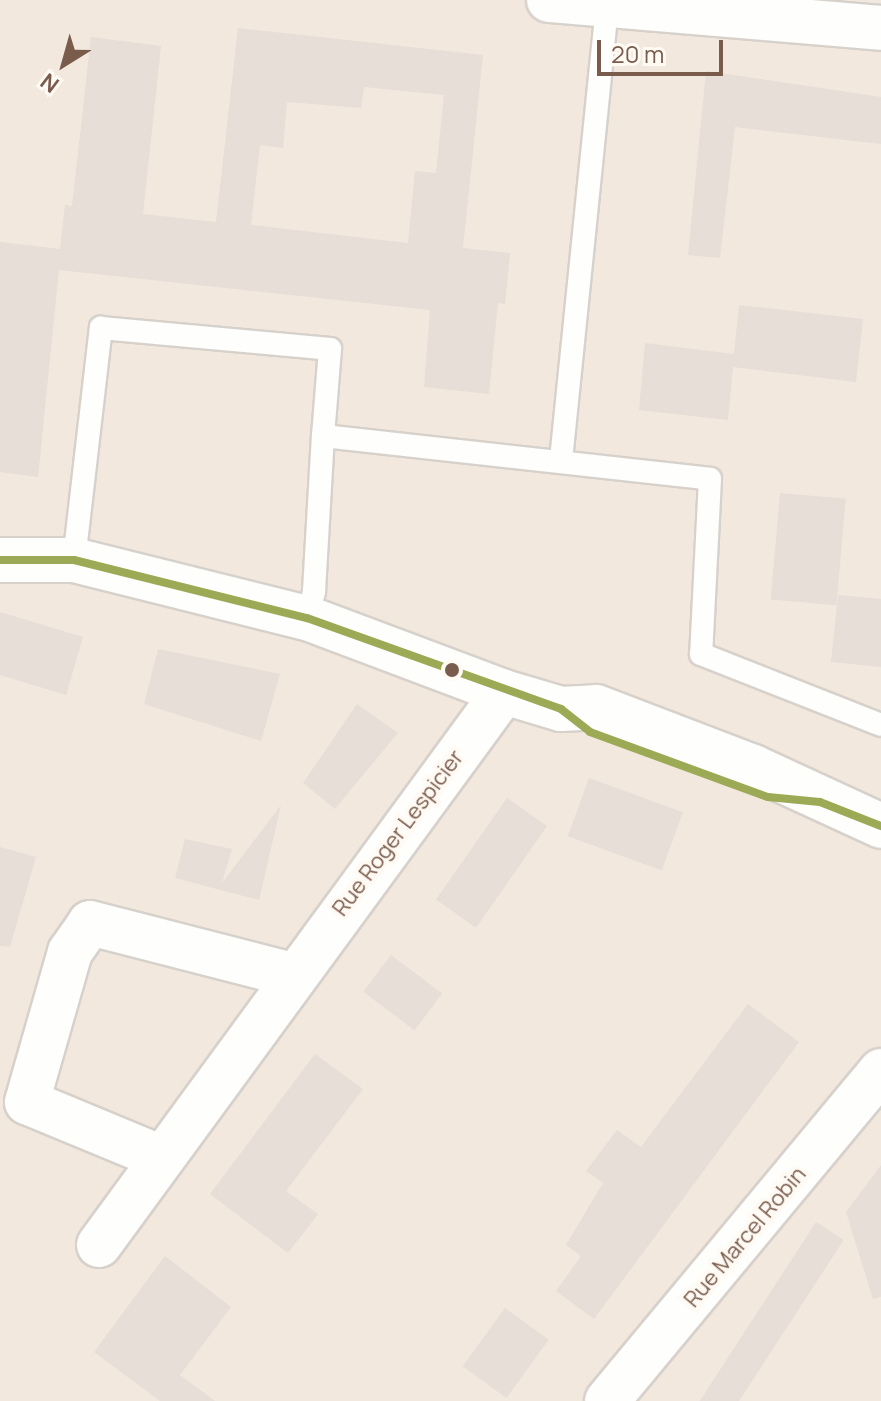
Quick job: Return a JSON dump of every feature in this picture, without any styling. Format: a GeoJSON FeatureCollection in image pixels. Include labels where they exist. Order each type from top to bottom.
{"type":"FeatureCollection","features":[{"type":"Feature","properties":{"kind":"street"},"geometry":{"type":"LineString","coordinates":[[549,0],[881,28]]}},
{"type":"Feature","properties":{"kind":"street"},"geometry":{"type":"LineString","coordinates":[[0,560],[74,560],[307,618],[504,692],[561,709],[590,732],[768,797],[820,802],[881,826]]}},
{"type":"Feature","properties":{"kind":"street","name":"Rue Roger Lespicier"},"geometry":{"type":"LineString","coordinates":[[99,1245],[293,975],[504,692]]}},
{"type":"Feature","properties":{"kind":"street"},"geometry":{"type":"LineString","coordinates":[[162,1158],[27,1102],[70,952],[90,923],[293,975]]}},
{"type":"Feature","properties":{"kind":"street","name":"Rue Marcel Robin"},"geometry":{"type":"LineString","coordinates":[[607,1401],[881,1071]]}},
{"type":"Feature","properties":{"kind":"lane"},"geometry":{"type":"LineString","coordinates":[[561,460],[607,4]]}},
{"type":"Feature","properties":{"kind":"lane"},"geometry":{"type":"LineString","coordinates":[[74,560],[101,328],[330,349],[314,591],[307,618]]}},
{"type":"Feature","properties":{"kind":"lane"},"geometry":{"type":"LineString","coordinates":[[323,436],[561,460],[710,479],[701,654],[881,725]]}},
{"type":"Feature","properties":{"kind":"shaded area"},"geometry":{"type":"Polygon","coordinates":[[[0,0],[881,0],[881,1401],[0,1401],[0,0]]]}},
{"type":"Feature","properties":{"kind":"building"},"geometry":{"type":"Polygon","coordinates":[[[238,28],[483,55],[463,248],[510,253],[505,304],[498,303],[489,394],[424,387],[430,310],[59,270],[38,477],[0,472],[0,242],[60,249],[65,205],[72,206],[91,37],[161,46],[143,214],[216,222],[238,28]],[[364,87],[361,108],[287,102],[283,148],[260,145],[251,225],[408,243],[415,171],[436,173],[444,95],[364,87]]]}},
{"type":"Feature","properties":{"kind":"building"},"geometry":{"type":"Polygon","coordinates":[[[706,71],[881,97],[881,144],[735,127],[720,258],[688,255],[706,71]]]}},
{"type":"Feature","properties":{"kind":"building"},"geometry":{"type":"Polygon","coordinates":[[[739,305],[863,319],[856,382],[733,367],[728,420],[639,410],[645,343],[734,354],[739,305]]]}},
{"type":"Feature","properties":{"kind":"building"},"geometry":{"type":"Polygon","coordinates":[[[780,493],[846,499],[836,605],[771,600],[780,493]]]}},
{"type":"Feature","properties":{"kind":"building"},"geometry":{"type":"Polygon","coordinates":[[[838,595],[881,599],[881,667],[831,662],[838,595]]]}},
{"type":"Feature","properties":{"kind":"building"},"geometry":{"type":"Polygon","coordinates":[[[0,612],[83,637],[66,695],[0,675],[0,612]]]}},
{"type":"Feature","properties":{"kind":"building"},"geometry":{"type":"Polygon","coordinates":[[[158,649],[280,674],[261,741],[144,704],[158,649]]]}},
{"type":"Feature","properties":{"kind":"building"},"geometry":{"type":"Polygon","coordinates":[[[357,704],[398,733],[335,809],[303,783],[357,704]]]}},
{"type":"Feature","properties":{"kind":"building"},"geometry":{"type":"Polygon","coordinates":[[[589,778],[683,812],[662,870],[568,836],[589,778]]]}},
{"type":"Feature","properties":{"kind":"building"},"geometry":{"type":"Polygon","coordinates":[[[507,798],[547,826],[476,928],[436,900],[507,798]]]}},
{"type":"Feature","properties":{"kind":"building"},"geometry":{"type":"Polygon","coordinates":[[[281,805],[259,900],[175,878],[185,839],[232,849],[222,883],[281,805]]]}},
{"type":"Feature","properties":{"kind":"building"},"geometry":{"type":"Polygon","coordinates":[[[0,847],[36,857],[10,947],[0,946],[0,847]]]}},
{"type":"Feature","properties":{"kind":"building"},"geometry":{"type":"Polygon","coordinates":[[[391,955],[442,994],[414,1030],[363,992],[391,955]]]}},
{"type":"Feature","properties":{"kind":"building"},"geometry":{"type":"Polygon","coordinates":[[[748,1004],[799,1042],[594,1319],[556,1291],[581,1256],[566,1245],[603,1183],[586,1171],[617,1130],[641,1147],[748,1004]]]}},
{"type":"Feature","properties":{"kind":"building"},"geometry":{"type":"Polygon","coordinates":[[[315,1054],[363,1089],[286,1191],[318,1214],[288,1253],[210,1194],[315,1054]]]}},
{"type":"Feature","properties":{"kind":"building"},"geometry":{"type":"Polygon","coordinates":[[[881,1165],[881,1297],[873,1299],[846,1212],[881,1165]]]}},
{"type":"Feature","properties":{"kind":"building"},"geometry":{"type":"Polygon","coordinates":[[[816,1222],[844,1240],[739,1401],[700,1401],[816,1222]]]}},
{"type":"Feature","properties":{"kind":"building"},"geometry":{"type":"Polygon","coordinates":[[[165,1256],[231,1307],[180,1375],[215,1401],[160,1401],[94,1352],[165,1256]]]}},
{"type":"Feature","properties":{"kind":"building"},"geometry":{"type":"Polygon","coordinates":[[[505,1308],[549,1340],[506,1398],[463,1366],[505,1308]]]}},
{"type":"Feature","properties":{"kind":"transit line"},"geometry":{"type":"LineString","coordinates":[[0,560],[74,560],[307,618],[561,709],[590,732],[768,797],[820,802],[881,826]]}}]}
